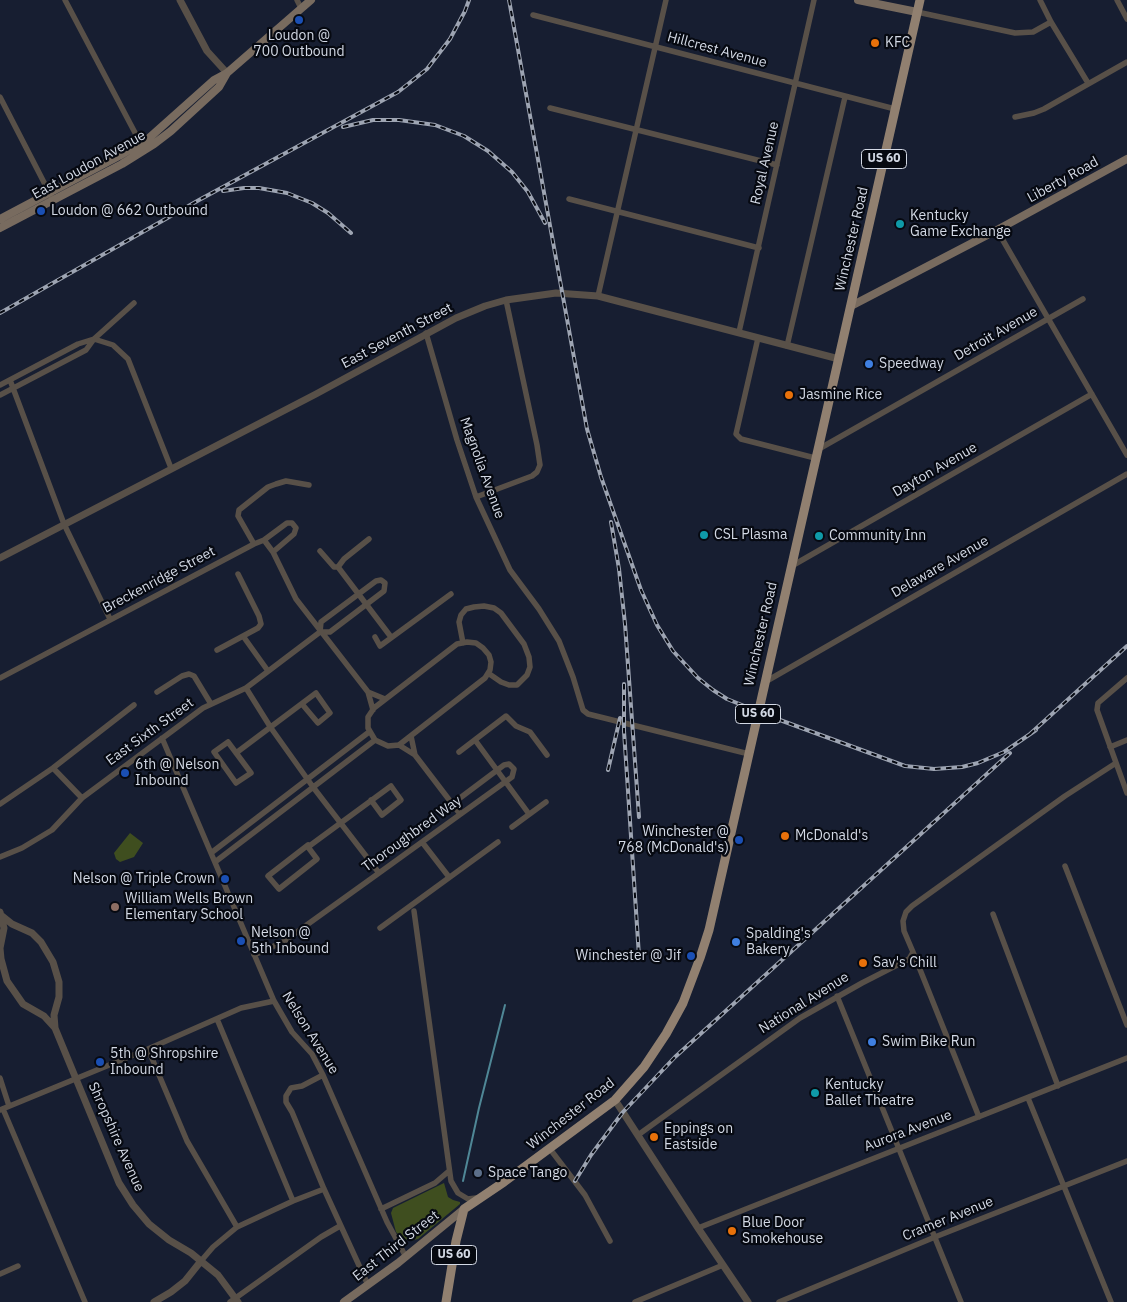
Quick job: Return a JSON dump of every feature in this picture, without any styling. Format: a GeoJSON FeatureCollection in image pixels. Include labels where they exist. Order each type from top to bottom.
{"type":"FeatureCollection","features":[{"type":"Feature","properties":{"kind":"main road","name":"East Loudon Avenue"},"geometry":{"type":"LineString","coordinates":[[0,228],[142,147],[214,80],[226,74],[311,0]]}},
{"type":"Feature","properties":{"kind":"main road"},"geometry":{"type":"LineString","coordinates":[[858,0],[917,12]]}},
{"type":"Feature","properties":{"kind":"main road","name":"Winchester Road"},"geometry":{"type":"LineString","coordinates":[[464,1210],[615,1100],[644,1067],[666,1034],[675,1019],[692,980],[708,930],[749,754],[920,0]]}},
{"type":"Feature","properties":{"kind":"main road","name":"Liberty Road"},"geometry":{"type":"LineString","coordinates":[[851,306],[997,230],[1127,159]]}},
{"type":"Feature","properties":{"kind":"main road","name":"East Loudon Avenue"},"geometry":{"type":"LineString","coordinates":[[0,219],[52,197]]}},
{"type":"Feature","properties":{"kind":"main road","name":"East Third Street"},"geometry":{"type":"LineString","coordinates":[[344,1302],[406,1257],[464,1210]]}},
{"type":"Feature","properties":{"kind":"main road","name":"US 60"},"geometry":{"type":"LineString","coordinates":[[446,1302],[456,1242],[464,1210]]}},
{"type":"Feature","properties":{"kind":"street"},"geometry":{"type":"LineString","coordinates":[[65,0],[142,147]]}},
{"type":"Feature","properties":{"kind":"street"},"geometry":{"type":"LineString","coordinates":[[180,0],[207,51],[226,74]]}},
{"type":"Feature","properties":{"kind":"street"},"geometry":{"type":"LineString","coordinates":[[296,0],[301,8]]}},
{"type":"Feature","properties":{"kind":"street"},"geometry":{"type":"LineString","coordinates":[[598,296],[666,0]]}},
{"type":"Feature","properties":{"kind":"street","name":"Royal Avenue"},"geometry":{"type":"LineString","coordinates":[[739,332],[814,0]]}},
{"type":"Feature","properties":{"kind":"street"},"geometry":{"type":"LineString","coordinates":[[1040,0],[1088,83]]}},
{"type":"Feature","properties":{"kind":"street"},"geometry":{"type":"LineString","coordinates":[[1116,0],[1127,18]]}},
{"type":"Feature","properties":{"kind":"street"},"geometry":{"type":"LineString","coordinates":[[917,12],[1015,33],[1033,32],[1051,22]]}},
{"type":"Feature","properties":{"kind":"street","name":"Hillcrest Avenue"},"geometry":{"type":"LineString","coordinates":[[533,16],[896,109]]}},
{"type":"Feature","properties":{"kind":"street"},"geometry":{"type":"LineString","coordinates":[[1015,118],[1044,109],[1127,62]]}},
{"type":"Feature","properties":{"kind":"street"},"geometry":{"type":"LineString","coordinates":[[787,346],[845,97]]}},
{"type":"Feature","properties":{"kind":"street"},"geometry":{"type":"LineString","coordinates":[[0,98],[52,197]]}},
{"type":"Feature","properties":{"kind":"street"},"geometry":{"type":"LineString","coordinates":[[550,108],[777,165]]}},
{"type":"Feature","properties":{"kind":"street"},"geometry":{"type":"LineString","coordinates":[[569,199],[758,248]]}},
{"type":"Feature","properties":{"kind":"street"},"geometry":{"type":"LineString","coordinates":[[997,230],[1127,455]]}},
{"type":"Feature","properties":{"kind":"street","name":"East Seventh Street"},"geometry":{"type":"LineString","coordinates":[[0,558],[316,394],[426,334],[470,312],[506,300],[537,295],[576,294],[598,296],[839,359]]}},
{"type":"Feature","properties":{"kind":"street","name":"Detroit Avenue"},"geometry":{"type":"LineString","coordinates":[[816,454],[1083,299]]}},
{"type":"Feature","properties":{"kind":"street"},"geometry":{"type":"LineString","coordinates":[[476,497],[532,476],[537,472],[540,465],[506,300]]}},
{"type":"Feature","properties":{"kind":"street"},"geometry":{"type":"LineString","coordinates":[[0,395],[86,350],[94,339],[134,303]]}},
{"type":"Feature","properties":{"kind":"street","name":"Magnolia Avenue"},"geometry":{"type":"LineString","coordinates":[[426,334],[454,432],[476,497],[510,570],[540,608],[559,641],[585,713],[749,754]]}},
{"type":"Feature","properties":{"kind":"street"},"geometry":{"type":"LineString","coordinates":[[758,338],[736,431],[740,439],[816,454]]}},
{"type":"Feature","properties":{"kind":"street"},"geometry":{"type":"LineString","coordinates":[[0,385],[78,344],[94,339],[113,345],[128,359],[171,468]]}},
{"type":"Feature","properties":{"kind":"street"},"geometry":{"type":"LineString","coordinates":[[10,380],[64,524],[110,619]]}},
{"type":"Feature","properties":{"kind":"street","name":"Dayton Avenue"},"geometry":{"type":"LineString","coordinates":[[790,567],[1092,394]]}},
{"type":"Feature","properties":{"kind":"street","name":"Delaware Avenue"},"geometry":{"type":"LineString","coordinates":[[765,682],[1127,474]]}},
{"type":"Feature","properties":{"kind":"street"},"geometry":{"type":"LineString","coordinates":[[254,544],[238,516],[238,510],[268,487],[276,484],[286,481],[309,485]]}},
{"type":"Feature","properties":{"kind":"street","name":"Breckenridge Street"},"geometry":{"type":"LineString","coordinates":[[0,678],[264,540],[287,523],[294,525],[296,531],[294,534],[273,552]]}},
{"type":"Feature","properties":{"kind":"street"},"geometry":{"type":"LineString","coordinates":[[264,540],[273,552],[296,600],[368,692],[372,710]]}},
{"type":"Feature","properties":{"kind":"street"},"geometry":{"type":"LineString","coordinates":[[338,568],[344,558],[369,540]]}},
{"type":"Feature","properties":{"kind":"street"},"geometry":{"type":"LineString","coordinates":[[320,551],[334,567],[338,568],[391,637]]}},
{"type":"Feature","properties":{"kind":"street"},"geometry":{"type":"LineString","coordinates":[[217,650],[258,628],[261,624],[238,574]]}},
{"type":"Feature","properties":{"kind":"street","name":"East Sixth Street"},"geometry":{"type":"LineString","coordinates":[[0,857],[22,848],[52,830],[82,798],[162,738],[203,708],[246,688],[320,632],[330,632],[384,591],[385,583],[381,580],[376,581],[358,594],[321,622],[320,632]]}},
{"type":"Feature","properties":{"kind":"street"},"geometry":{"type":"LineString","coordinates":[[375,637],[380,646],[451,594]]}},
{"type":"Feature","properties":{"kind":"street"},"geometry":{"type":"LineString","coordinates":[[463,643],[459,622],[461,615],[466,609],[474,606],[484,606],[494,608],[501,613],[524,644],[529,657],[530,667],[527,675],[516,685],[502,682],[488,673]]}},
{"type":"Feature","properties":{"kind":"street"},"geometry":{"type":"LineString","coordinates":[[243,636],[268,671]]}},
{"type":"Feature","properties":{"kind":"street"},"geometry":{"type":"LineString","coordinates":[[476,643],[483,648],[489,655],[491,662],[488,673],[481,682],[399,745],[388,746],[375,740],[368,728],[368,717],[372,710],[456,644],[476,643]]}},
{"type":"Feature","properties":{"kind":"street"},"geometry":{"type":"LineString","coordinates":[[157,692],[182,676],[189,674],[194,676],[211,704]]}},
{"type":"Feature","properties":{"kind":"street"},"geometry":{"type":"LineString","coordinates":[[1127,678],[1098,703],[1096,710],[1127,793]]}},
{"type":"Feature","properties":{"kind":"street"},"geometry":{"type":"LineString","coordinates":[[246,688],[271,728],[313,787],[379,873]]}},
{"type":"Feature","properties":{"kind":"street"},"geometry":{"type":"LineString","coordinates":[[368,692],[385,699]]}},
{"type":"Feature","properties":{"kind":"street"},"geometry":{"type":"LineString","coordinates":[[236,753],[316,693],[330,713],[318,724],[302,704]]}},
{"type":"Feature","properties":{"kind":"street"},"geometry":{"type":"LineString","coordinates":[[0,804],[53,768],[134,705]]}},
{"type":"Feature","properties":{"kind":"street"},"geometry":{"type":"LineString","coordinates":[[460,752],[506,716],[516,726],[530,732],[547,755]]}},
{"type":"Feature","properties":{"kind":"street"},"geometry":{"type":"LineString","coordinates":[[211,853],[370,732]]}},
{"type":"Feature","properties":{"kind":"street"},"geometry":{"type":"LineString","coordinates":[[411,736],[415,755]]}},
{"type":"Feature","properties":{"kind":"street","name":"Nelson Avenue"},"geometry":{"type":"LineString","coordinates":[[162,738],[274,1002],[292,1032],[312,1054],[323,1075],[392,1233],[406,1257]]}},
{"type":"Feature","properties":{"kind":"street"},"geometry":{"type":"LineString","coordinates":[[215,862],[375,740]]}},
{"type":"Feature","properties":{"kind":"street"},"geometry":{"type":"LineString","coordinates":[[475,740],[529,814]]}},
{"type":"Feature","properties":{"kind":"street"},"geometry":{"type":"LineString","coordinates":[[1110,747],[1127,740]]}},
{"type":"Feature","properties":{"kind":"street"},"geometry":{"type":"LineString","coordinates":[[228,742],[236,753],[251,773],[236,783],[214,752],[228,742]]}},
{"type":"Feature","properties":{"kind":"street"},"geometry":{"type":"LineString","coordinates":[[399,745],[415,755],[460,814]]}},
{"type":"Feature","properties":{"kind":"street"},"geometry":{"type":"LineString","coordinates":[[979,1117],[903,924],[906,912],[1065,796],[1116,763]]}},
{"type":"Feature","properties":{"kind":"street"},"geometry":{"type":"LineString","coordinates":[[497,771],[506,764],[514,768],[514,774],[505,781]]}},
{"type":"Feature","properties":{"kind":"street"},"geometry":{"type":"LineString","coordinates":[[53,768],[82,798]]}},
{"type":"Feature","properties":{"kind":"street","name":"Thoroughbred Way"},"geometry":{"type":"LineString","coordinates":[[452,804],[497,771]]}},
{"type":"Feature","properties":{"kind":"street","name":"Thoroughbred Way"},"geometry":{"type":"LineString","coordinates":[[254,955],[282,942],[505,781]]}},
{"type":"Feature","properties":{"kind":"street"},"geometry":{"type":"LineString","coordinates":[[308,846],[317,858],[279,889],[268,876],[308,845],[341,823],[371,800],[391,786],[401,800],[382,815],[371,800]]}},
{"type":"Feature","properties":{"kind":"street"},"geometry":{"type":"LineString","coordinates":[[512,827],[546,802]]}},
{"type":"Feature","properties":{"kind":"street"},"geometry":{"type":"LineString","coordinates":[[422,842],[449,877]]}},
{"type":"Feature","properties":{"kind":"street"},"geometry":{"type":"LineString","coordinates":[[380,928],[498,842]]}},
{"type":"Feature","properties":{"kind":"street"},"geometry":{"type":"LineString","coordinates":[[1065,866],[1127,1025]]}},
{"type":"Feature","properties":{"kind":"street"},"geometry":{"type":"LineString","coordinates":[[414,911],[452,1186],[458,1193],[468,1199],[483,1196]]}},
{"type":"Feature","properties":{"kind":"street","name":"Shropshire Avenue"},"geometry":{"type":"LineString","coordinates":[[1,914],[37,938],[51,957],[59,982],[59,998],[54,1015],[55,1028]]}},
{"type":"Feature","properties":{"kind":"street","name":"Shropshire Avenue"},"geometry":{"type":"LineString","coordinates":[[1,914],[4,928],[0,948],[7,981],[23,1004],[44,1016],[55,1028],[119,1183],[133,1205],[149,1224],[169,1240],[191,1253],[218,1275],[234,1301]]}},
{"type":"Feature","properties":{"kind":"street"},"geometry":{"type":"LineString","coordinates":[[993,914],[1058,1086]]}},
{"type":"Feature","properties":{"kind":"street"},"geometry":{"type":"LineString","coordinates":[[3,937],[7,930],[18,927]]}},
{"type":"Feature","properties":{"kind":"street","name":"National Avenue"},"geometry":{"type":"LineString","coordinates":[[638,1134],[778,1032],[837,996],[907,960],[912,956],[913,952]]}},
{"type":"Feature","properties":{"kind":"street"},"geometry":{"type":"LineString","coordinates":[[837,996],[961,1302]]}},
{"type":"Feature","properties":{"kind":"street"},"geometry":{"type":"LineString","coordinates":[[85,1302],[1,1109],[148,1049],[241,1008],[274,1002]]}},
{"type":"Feature","properties":{"kind":"street"},"geometry":{"type":"LineString","coordinates":[[38,1013],[46,1014],[52,1012],[56,1005]]}},
{"type":"Feature","properties":{"kind":"street"},"geometry":{"type":"LineString","coordinates":[[217,1019],[293,1201]]}},
{"type":"Feature","properties":{"kind":"street"},"geometry":{"type":"LineString","coordinates":[[148,1049],[187,1141],[237,1227]]}},
{"type":"Feature","properties":{"kind":"street","name":"Aurora Avenue"},"geometry":{"type":"LineString","coordinates":[[698,1228],[1127,1058]]}},
{"type":"Feature","properties":{"kind":"street"},"geometry":{"type":"LineString","coordinates":[[323,1075],[302,1086],[291,1088],[286,1096],[286,1102],[368,1285]]}},
{"type":"Feature","properties":{"kind":"street"},"geometry":{"type":"LineString","coordinates":[[0,1078],[9,1106]]}},
{"type":"Feature","properties":{"kind":"street"},"geometry":{"type":"LineString","coordinates":[[1028,1098],[1111,1302]]}},
{"type":"Feature","properties":{"kind":"street"},"geometry":{"type":"LineString","coordinates":[[615,1100],[748,1302]]}},
{"type":"Feature","properties":{"kind":"street"},"geometry":{"type":"LineString","coordinates":[[550,1149],[585,1195],[610,1240]]}},
{"type":"Feature","properties":{"kind":"street","name":"Cramer Avenue"},"geometry":{"type":"LineString","coordinates":[[779,1302],[1127,1161]]}},
{"type":"Feature","properties":{"kind":"street"},"geometry":{"type":"LineString","coordinates":[[381,1208],[435,1183],[449,1171]]}},
{"type":"Feature","properties":{"kind":"street"},"geometry":{"type":"LineString","coordinates":[[154,1302],[185,1281],[213,1247],[237,1227],[324,1189]]}},
{"type":"Feature","properties":{"kind":"street"},"geometry":{"type":"LineString","coordinates":[[234,1301],[321,1237],[340,1226]]}},
{"type":"Feature","properties":{"kind":"street"},"geometry":{"type":"LineString","coordinates":[[634,1302],[647,1300],[723,1265]]}},
{"type":"Feature","properties":{"kind":"street"},"geometry":{"type":"LineString","coordinates":[[0,1274],[18,1266]]}},
{"type":"Feature","properties":{"kind":"green space"},"geometry":{"type":"Polygon","coordinates":[[[130,833],[143,843],[134,857],[120,862],[116,859],[114,853],[130,833]]]}},
{"type":"Feature","properties":{"kind":"green space"},"geometry":{"type":"Polygon","coordinates":[[[444,1183],[448,1197],[460,1202],[460,1204],[418,1239],[410,1241],[402,1238],[396,1232],[391,1213],[393,1208],[444,1183]]]}},
{"type":"Feature","properties":{"kind":"waterway"},"geometry":{"type":"LineString","coordinates":[[463,1181],[505,1005]]}},
{"type":"Feature","properties":{"kind":"railway"},"geometry":{"type":"LineString","coordinates":[[0,313],[199,200],[398,92],[427,69],[450,39],[469,0]]}},
{"type":"Feature","properties":{"kind":"railway"},"geometry":{"type":"LineString","coordinates":[[509,0],[587,429],[601,477],[641,590],[657,625],[673,651],[698,678],[727,699],[905,766],[934,769],[962,767],[978,763],[1004,752],[1036,730]]}},
{"type":"Feature","properties":{"kind":"railway"},"geometry":{"type":"LineString","coordinates":[[343,127],[373,120],[399,120],[435,125],[464,136],[488,151],[512,172],[528,192],[545,223]]}},
{"type":"Feature","properties":{"kind":"railway"},"geometry":{"type":"LineString","coordinates":[[223,191],[259,188],[287,193],[312,203],[328,213],[351,233]]}},
{"type":"Feature","properties":{"kind":"railway"},"geometry":{"type":"LineString","coordinates":[[611,522],[619,569],[625,624],[639,817]]}},
{"type":"Feature","properties":{"kind":"railway"},"geometry":{"type":"LineString","coordinates":[[1030,734],[1127,646]]}},
{"type":"Feature","properties":{"kind":"railway"},"geometry":{"type":"LineString","coordinates":[[624,684],[624,731],[639,956]]}},
{"type":"Feature","properties":{"kind":"railway"},"geometry":{"type":"LineString","coordinates":[[608,770],[620,718]]}},
{"type":"Feature","properties":{"kind":"railway"},"geometry":{"type":"LineString","coordinates":[[575,1181],[591,1155],[623,1112],[675,1057],[1010,753]]}},
{"type":"Feature","properties":{"kind":"place","name":"Loudon @ 700 Outbound"},"geometry":{"type":"Point","coordinates":[299,20]}},
{"type":"Feature","properties":{"kind":"place","name":"KFC"},"geometry":{"type":"Point","coordinates":[875,43]}},
{"type":"Feature","properties":{"kind":"place","name":"Loudon @ 662 Outbound"},"geometry":{"type":"Point","coordinates":[41,211]}},
{"type":"Feature","properties":{"kind":"place","name":"Kentucky Game Exchange"},"geometry":{"type":"Point","coordinates":[900,224]}},
{"type":"Feature","properties":{"kind":"place","name":"Speedway"},"geometry":{"type":"Point","coordinates":[869,364]}},
{"type":"Feature","properties":{"kind":"place","name":"Jasmine Rice"},"geometry":{"type":"Point","coordinates":[789,395]}},
{"type":"Feature","properties":{"kind":"place","name":"CSL Plasma"},"geometry":{"type":"Point","coordinates":[704,535]}},
{"type":"Feature","properties":{"kind":"place","name":"Community Inn"},"geometry":{"type":"Point","coordinates":[819,536]}},
{"type":"Feature","properties":{"kind":"place","name":"6th @ Nelson Inbound"},"geometry":{"type":"Point","coordinates":[125,773]}},
{"type":"Feature","properties":{"kind":"place","name":"McDonald's"},"geometry":{"type":"Point","coordinates":[785,836]}},
{"type":"Feature","properties":{"kind":"place","name":"Winchester @ 768 (McDonald's)"},"geometry":{"type":"Point","coordinates":[739,840]}},
{"type":"Feature","properties":{"kind":"place","name":"Nelson @ Triple Crown"},"geometry":{"type":"Point","coordinates":[225,879]}},
{"type":"Feature","properties":{"kind":"place","name":"William Wells Brown Elementary School"},"geometry":{"type":"Point","coordinates":[115,907]}},
{"type":"Feature","properties":{"kind":"place","name":"Nelson @ 5th Inbound"},"geometry":{"type":"Point","coordinates":[241,941]}},
{"type":"Feature","properties":{"kind":"place","name":"Spalding's Bakery"},"geometry":{"type":"Point","coordinates":[736,942]}},
{"type":"Feature","properties":{"kind":"place","name":"Winchester @ Jif"},"geometry":{"type":"Point","coordinates":[691,956]}},
{"type":"Feature","properties":{"kind":"place","name":"Sav's Chill"},"geometry":{"type":"Point","coordinates":[863,963]}},
{"type":"Feature","properties":{"kind":"place","name":"Swim Bike Run"},"geometry":{"type":"Point","coordinates":[872,1042]}},
{"type":"Feature","properties":{"kind":"place","name":"5th @ Shropshire Inbound"},"geometry":{"type":"Point","coordinates":[100,1062]}},
{"type":"Feature","properties":{"kind":"place","name":"Kentucky Ballet Theatre"},"geometry":{"type":"Point","coordinates":[815,1093]}},
{"type":"Feature","properties":{"kind":"place","name":"Eppings on Eastside"},"geometry":{"type":"Point","coordinates":[654,1137]}},
{"type":"Feature","properties":{"kind":"place","name":"Space Tango"},"geometry":{"type":"Point","coordinates":[478,1173]}},
{"type":"Feature","properties":{"kind":"place","name":"Blue Door Smokehouse"},"geometry":{"type":"Point","coordinates":[732,1231]}}]}
